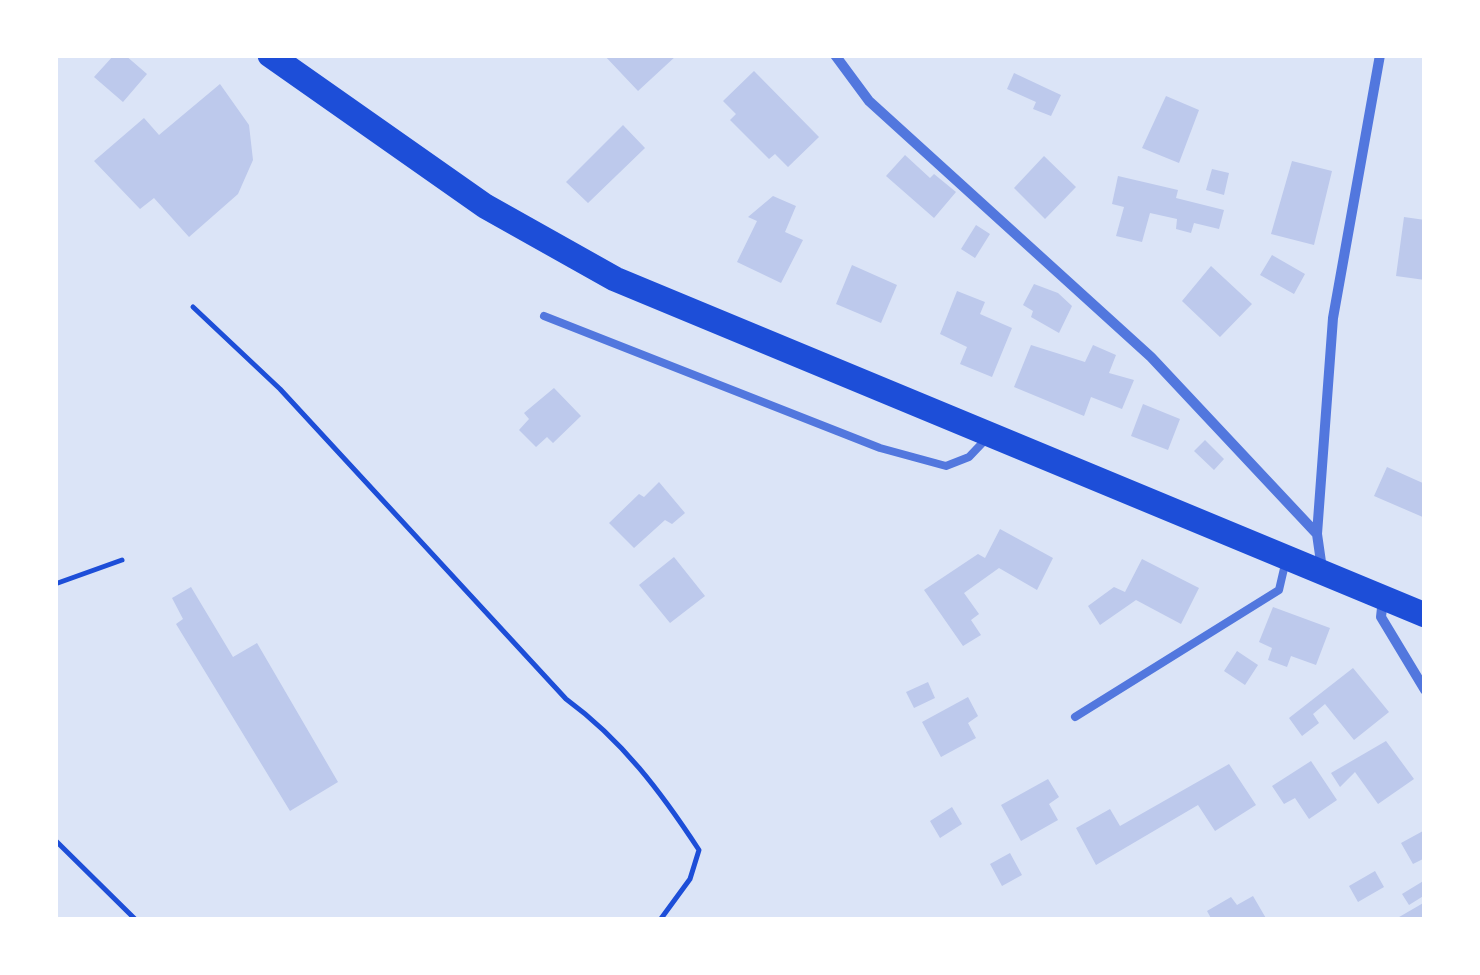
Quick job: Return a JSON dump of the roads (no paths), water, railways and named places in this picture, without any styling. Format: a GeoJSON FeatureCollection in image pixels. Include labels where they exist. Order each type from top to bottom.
{"type":"FeatureCollection","features":[{"type":"Feature","properties":{"kind":"highway"},"geometry":{"type":"LineString","coordinates":[[270,55],[484,206],[568,255],[673,305],[1425,615]]}},
{"type":"Feature","properties":{"kind":"street"},"geometry":{"type":"LineString","coordinates":[[835,55],[869,101],[1150,357],[1317,534]]}},
{"type":"Feature","properties":{"kind":"street"},"geometry":{"type":"LineString","coordinates":[[1322,570],[1317,534],[1333,318],[1380,55]]}},
{"type":"Feature","properties":{"kind":"street"},"geometry":{"type":"LineString","coordinates":[[1383,598],[1381,617],[1425,690]]}},
{"type":"Feature","properties":{"kind":"lane"},"geometry":{"type":"LineString","coordinates":[[544,316],[880,448],[930,462],[946,466],[968,457],[991,434]]}},
{"type":"Feature","properties":{"kind":"lane"},"geometry":{"type":"LineString","coordinates":[[1075,717],[1279,590],[1287,556]]}}]}
